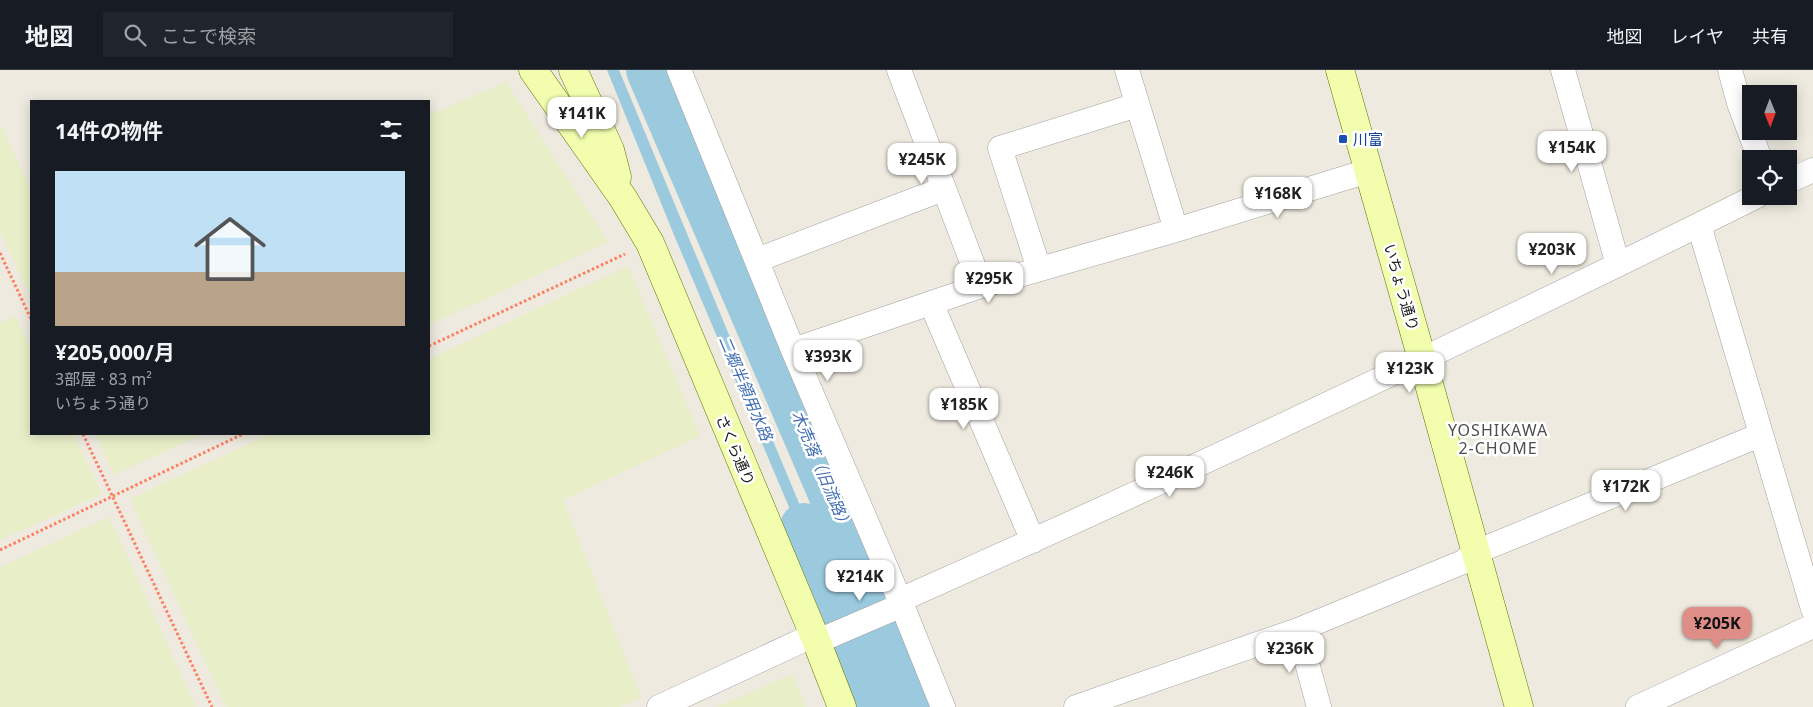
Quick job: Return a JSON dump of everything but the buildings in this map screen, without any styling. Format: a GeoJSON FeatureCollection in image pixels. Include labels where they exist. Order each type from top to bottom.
{"type":"FeatureCollection","features":[{"type":"Feature","properties":{"kind":"street","name":"さくら通り"},"geometry":{"type":"LineString","coordinates":[[533,70],[623,198],[650,243],[821,637],[842,707]]}},
{"type":"Feature","properties":{"kind":"street","name":"さくら通り"},"geometry":{"type":"LineString","coordinates":[[573,70],[610,150],[623,198]]}},
{"type":"Feature","properties":{"kind":"street"},"geometry":{"type":"LineString","coordinates":[[679,70],[793,350],[901,603],[943,707]]}},
{"type":"Feature","properties":{"kind":"street"},"geometry":{"type":"LineString","coordinates":[[900,70],[981,286]]}},
{"type":"Feature","properties":{"kind":"street"},"geometry":{"type":"LineString","coordinates":[[1127,70],[1176,230]]}},
{"type":"Feature","properties":{"kind":"street","name":"いちょう通り"},"geometry":{"type":"LineString","coordinates":[[1340,70],[1519,707]]}},
{"type":"Feature","properties":{"kind":"street"},"geometry":{"type":"LineString","coordinates":[[1730,70],[1738,103],[1756,150]]}},
{"type":"Feature","properties":{"kind":"street"},"geometry":{"type":"LineString","coordinates":[[1569,72],[1618,265]]}},
{"type":"Feature","properties":{"kind":"street"},"geometry":{"type":"LineString","coordinates":[[1039,269],[1000,148],[1137,105]]}},
{"type":"Feature","properties":{"kind":"street"},"geometry":{"type":"LineString","coordinates":[[1797,177],[1813,170]]}},
{"type":"Feature","properties":{"kind":"street"},"geometry":{"type":"LineString","coordinates":[[793,350],[981,286],[1176,230],[1368,171]]}},
{"type":"Feature","properties":{"kind":"street"},"geometry":{"type":"LineString","coordinates":[[757,260],[944,189]]}},
{"type":"Feature","properties":{"kind":"street"},"geometry":{"type":"LineString","coordinates":[[659,707],[901,603],[1422,359],[1742,203]]}},
{"type":"Feature","properties":{"kind":"street"},"geometry":{"type":"LineString","coordinates":[[1698,225],[1813,609]]}},
{"type":"Feature","properties":{"kind":"street"},"geometry":{"type":"LineString","coordinates":[[931,303],[1033,541]]}},
{"type":"Feature","properties":{"kind":"street"},"geometry":{"type":"LineString","coordinates":[[1076,707],[1115,701],[1298,630],[1463,562],[1476,552],[1760,435]]}},
{"type":"Feature","properties":{"kind":"street"},"geometry":{"type":"LineString","coordinates":[[1638,707],[1813,626]]}},
{"type":"Feature","properties":{"kind":"street"},"geometry":{"type":"LineString","coordinates":[[1298,630],[1319,707]]}},
{"type":"Feature","properties":{"kind":"path"},"geometry":{"type":"LineString","coordinates":[[430,346],[650,243]]}},
{"type":"Feature","properties":{"kind":"path"},"geometry":{"type":"LineString","coordinates":[[0,253],[30,317]]}},
{"type":"Feature","properties":{"kind":"path"},"geometry":{"type":"LineString","coordinates":[[83,435],[212,707]]}},
{"type":"Feature","properties":{"kind":"path"},"geometry":{"type":"LineString","coordinates":[[0,550],[111,495],[240,435]]}},
{"type":"Feature","properties":{"kind":"green space"},"geometry":{"type":"Polygon","coordinates":[[[506,82],[608,242],[430,325],[430,115],[506,82]]]}},
{"type":"Feature","properties":{"kind":"green space"},"geometry":{"type":"Polygon","coordinates":[[[0,123],[30,188],[30,296],[0,231],[0,123]]]}},
{"type":"Feature","properties":{"kind":"green space"},"geometry":{"type":"Polygon","coordinates":[[[628,266],[700,436],[563,500],[641,697],[620,707],[226,707],[130,499],[268,435],[430,435],[430,359],[628,266]]]}},
{"type":"Feature","properties":{"kind":"green space"},"geometry":{"type":"Polygon","coordinates":[[[15,315],[30,346],[30,435],[73,435],[102,494],[0,540],[0,323],[15,315]]]}},
{"type":"Feature","properties":{"kind":"green space"},"geometry":{"type":"Polygon","coordinates":[[[95,435],[201,435],[114,475],[95,435]]]}},
{"type":"Feature","properties":{"kind":"green space"},"geometry":{"type":"Polygon","coordinates":[[[109,517],[196,707],[0,707],[0,567],[109,517]]]}},
{"type":"Feature","properties":{"kind":"green space"},"geometry":{"type":"Polygon","coordinates":[[[792,674],[806,707],[717,707],[792,674]]]}},
{"type":"Feature","properties":{"kind":"water"},"geometry":{"type":"Polygon","coordinates":[[[607,70],[619,70],[833,585],[824,590],[674,235],[607,70]]]}},
{"type":"Feature","properties":{"kind":"water"},"geometry":{"type":"Polygon","coordinates":[[[860,650],[882,707],[871,707],[852,654],[860,650]]]}},
{"type":"Feature","properties":{"kind":"pier"},"geometry":{"type":"Polygon","coordinates":[[[883,596],[896,626],[840,649],[828,619],[883,596]]]}},
{"type":"Feature","properties":{"kind":"waterway","name":"木売落（旧流路）"},"geometry":{"type":"LineString","coordinates":[[650,70],[889,626],[918,707]]}},
{"type":"Feature","properties":{"kind":"waterway","name":"二郷半領用水路"},"geometry":{"type":"LineString","coordinates":[[804,527],[857,653],[876,707]]}},
{"type":"Feature","properties":{"kind":"place","name":"川富"},"geometry":{"type":"Point","coordinates":[1343,139]}},
{"type":"Feature","properties":{"kind":"district","name":"YOSHIKAWA 2-CHOME"},"geometry":{"type":"Point","coordinates":[1498,439]}}]}
